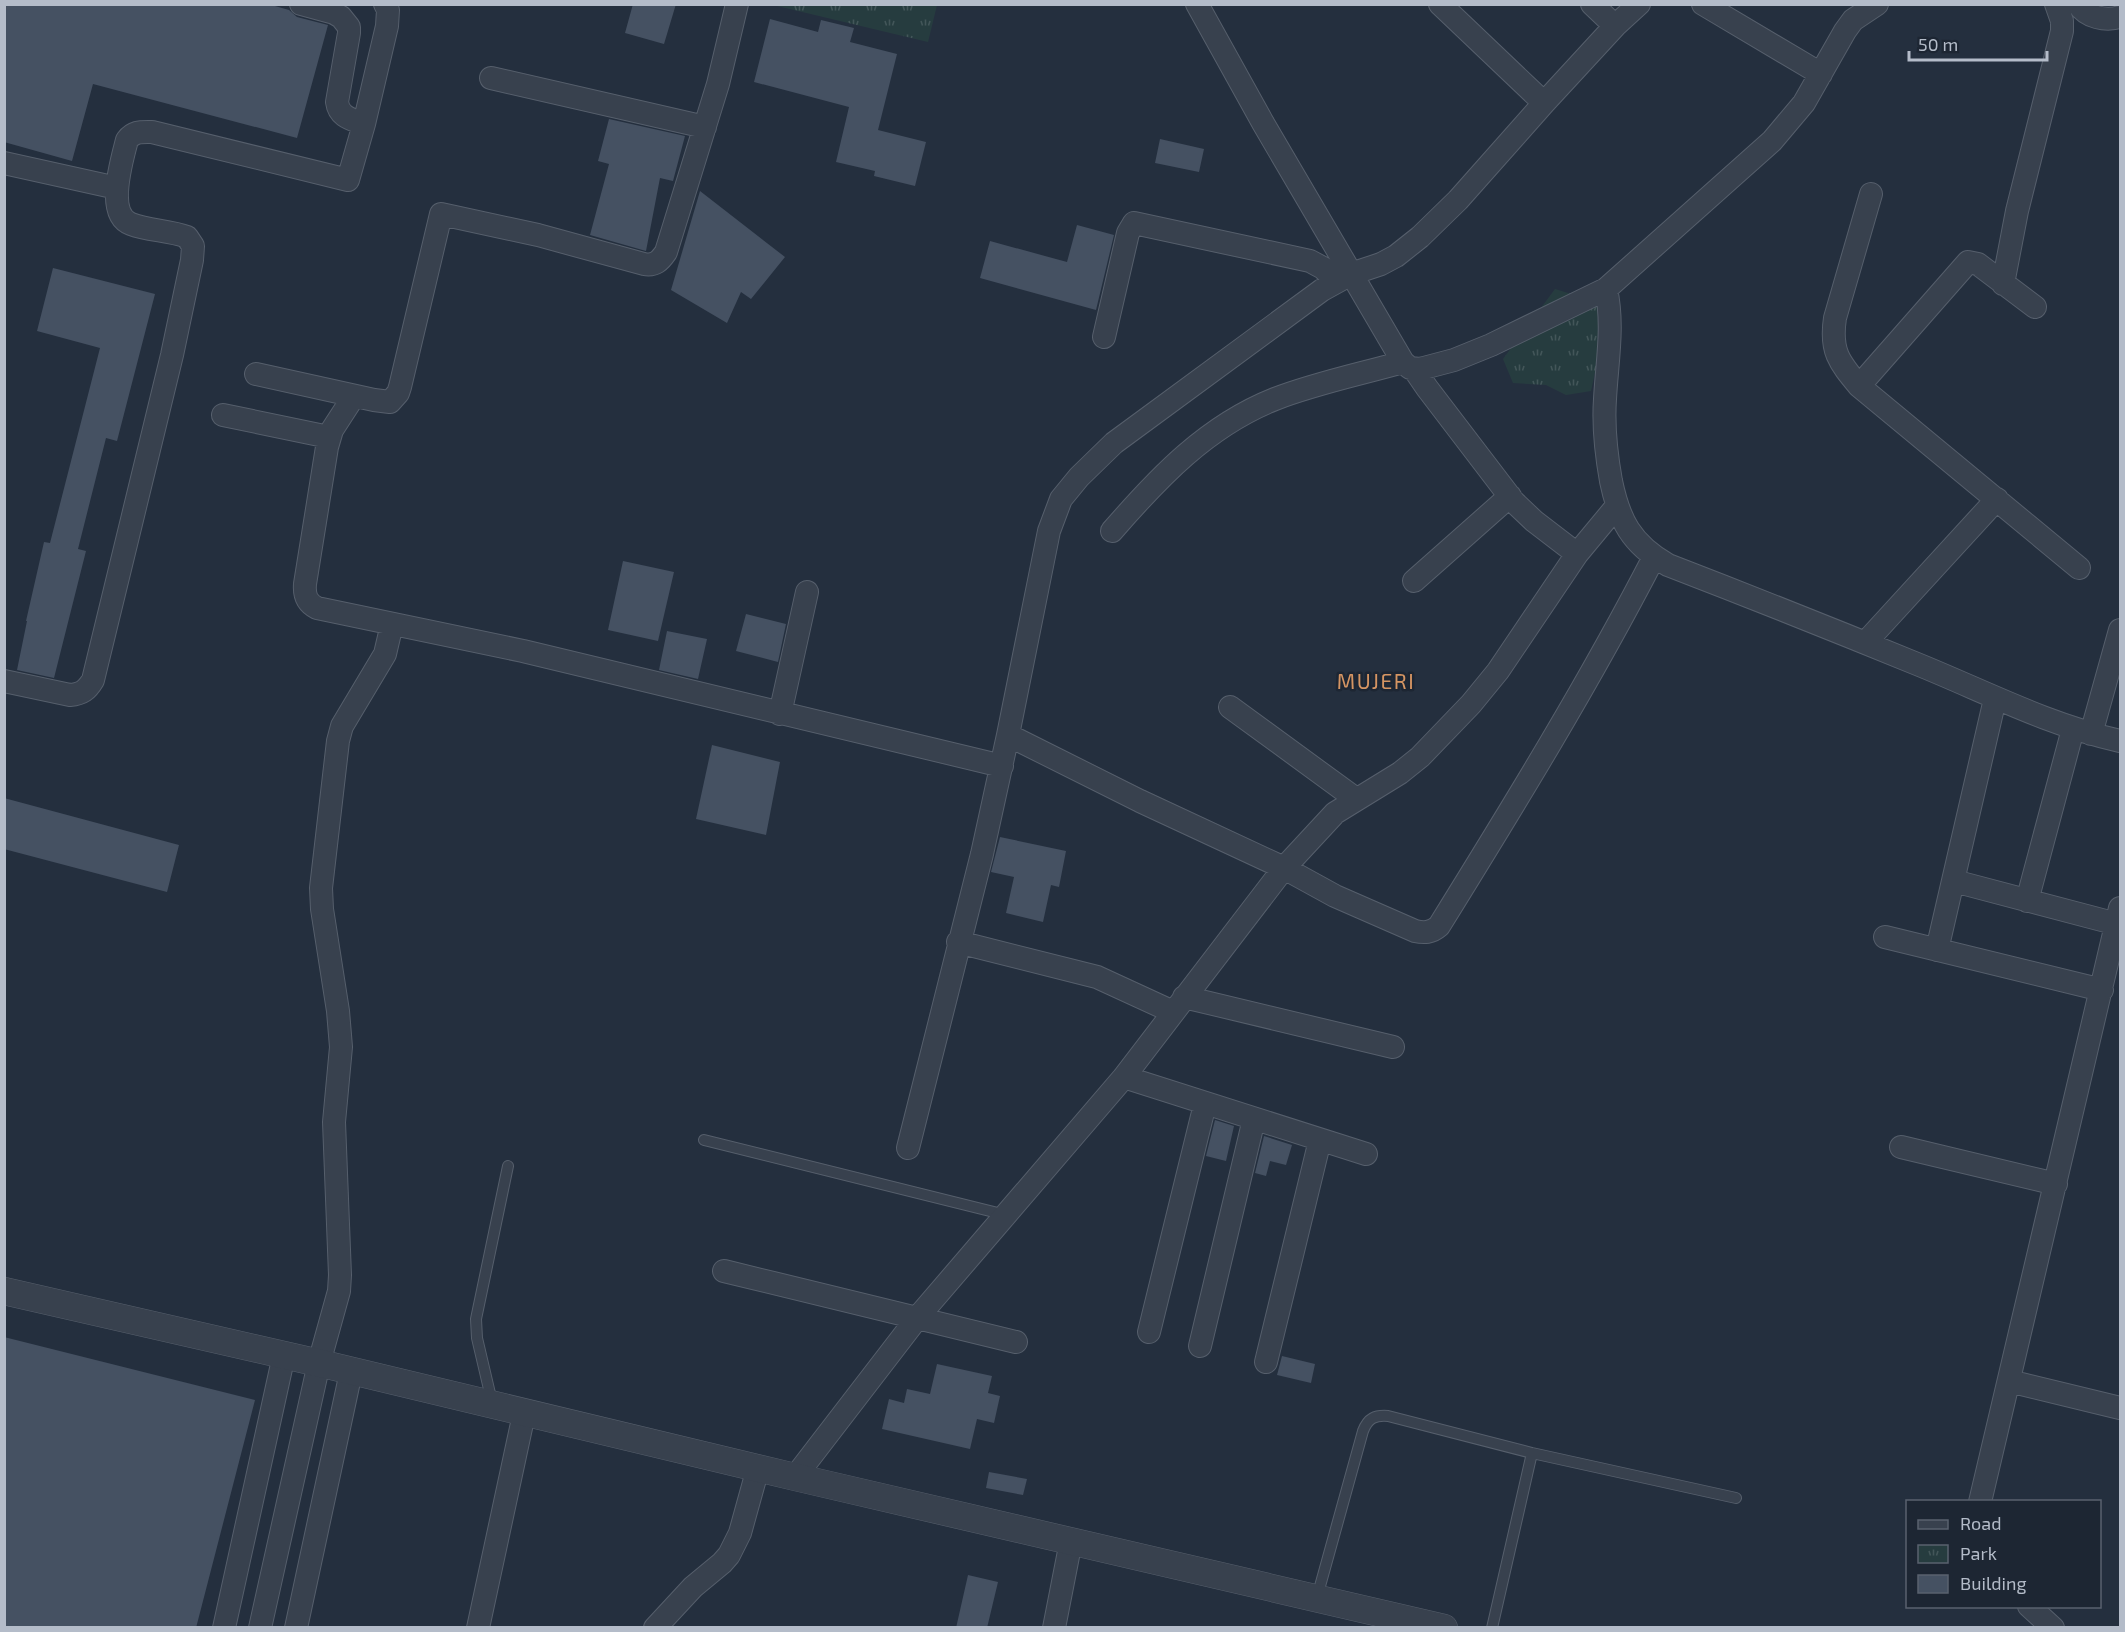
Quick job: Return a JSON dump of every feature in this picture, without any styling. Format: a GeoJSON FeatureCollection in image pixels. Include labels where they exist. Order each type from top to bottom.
{"type":"FeatureCollection","features":[{"type":"Feature","properties":{"kind":"street"},"geometry":{"type":"LineString","coordinates":[[301,4],[334,13],[346,22],[349,33],[337,102],[338,110],[342,115],[364,124]]}},
{"type":"Feature","properties":{"kind":"street"},"geometry":{"type":"LineString","coordinates":[[4,681],[70,695],[79,694],[88,688],[93,680],[174,344],[193,246],[187,237],[182,235],[130,224],[125,220],[118,208],[117,188],[127,140],[132,134],[152,132],[348,180],[387,26],[388,10],[385,4]]}},
{"type":"Feature","properties":{"kind":"street"},"geometry":{"type":"LineString","coordinates":[[256,374],[390,402],[398,393],[441,214],[538,235],[644,264],[655,264],[666,252],[718,84],[737,4]]}},
{"type":"Feature","properties":{"kind":"street"},"geometry":{"type":"LineString","coordinates":[[1197,4],[1263,123],[1343,277],[1510,496],[1528,516],[1577,554]]}},
{"type":"Feature","properties":{"kind":"street"},"geometry":{"type":"LineString","coordinates":[[1440,4],[1544,103]]}},
{"type":"Feature","properties":{"kind":"street"},"geometry":{"type":"LineString","coordinates":[[1592,4],[1615,26]]}},
{"type":"Feature","properties":{"kind":"street"},"geometry":{"type":"LineString","coordinates":[[908,1148],[982,854],[1049,531],[1061,500],[1079,477],[1114,443],[1303,303],[1343,277],[1381,264],[1396,256],[1420,237],[1458,200],[1615,26],[1639,4]]}},
{"type":"Feature","properties":{"kind":"street"},"geometry":{"type":"LineString","coordinates":[[1703,4],[1821,74]]}},
{"type":"Feature","properties":{"kind":"street"},"geometry":{"type":"LineString","coordinates":[[1112,531],[1174,463],[1203,439],[1240,415],[1275,398],[1409,365],[1454,360],[1491,345],[1606,289],[1772,141],[1803,104],[1853,20],[1877,4]]}},
{"type":"Feature","properties":{"kind":"street"},"geometry":{"type":"LineString","coordinates":[[2002,284],[2017,211],[2062,31],[2062,21],[2056,4]]}},
{"type":"Feature","properties":{"kind":"street"},"geometry":{"type":"LineString","coordinates":[[2078,4],[2091,16],[2102,19],[2121,17]]}},
{"type":"Feature","properties":{"kind":"street"},"geometry":{"type":"LineString","coordinates":[[491,78],[705,127]]}},
{"type":"Feature","properties":{"kind":"street"},"geometry":{"type":"LineString","coordinates":[[4,163],[117,188]]}},
{"type":"Feature","properties":{"kind":"street"},"geometry":{"type":"LineString","coordinates":[[1871,194],[1839,301],[1832,336],[1840,363],[1859,386],[2079,568]]}},
{"type":"Feature","properties":{"kind":"street"},"geometry":{"type":"LineString","coordinates":[[1104,337],[1128,233],[1134,223],[1310,261],[1343,277]]}},
{"type":"Feature","properties":{"kind":"street"},"geometry":{"type":"LineString","coordinates":[[1859,386],[1965,263],[1978,264],[2034,307]]}},
{"type":"Feature","properties":{"kind":"street"},"geometry":{"type":"LineString","coordinates":[[1606,289],[1610,325],[1604,422],[1616,507],[1635,539],[1654,557],[1668,565],[1919,664],[1995,699],[2082,732],[2121,741]]}},
{"type":"Feature","properties":{"kind":"street"},"geometry":{"type":"LineString","coordinates":[[354,396],[329,437],[304,592],[311,605],[317,609],[523,651],[1002,766]]}},
{"type":"Feature","properties":{"kind":"street"},"geometry":{"type":"LineString","coordinates":[[223,416],[329,437]]}},
{"type":"Feature","properties":{"kind":"street"},"geometry":{"type":"LineString","coordinates":[[1414,581],[1510,496]]}},
{"type":"Feature","properties":{"kind":"street"},"geometry":{"type":"LineString","coordinates":[[1865,643],[1996,499]]}},
{"type":"Feature","properties":{"kind":"street"},"geometry":{"type":"LineString","coordinates":[[795,1477],[918,1317],[1124,1077],[1284,868],[1335,813],[1400,773],[1420,757],[1471,704],[1504,662],[1577,554],[1616,507]]}},
{"type":"Feature","properties":{"kind":"street"},"geometry":{"type":"LineString","coordinates":[[1008,735],[1140,801],[1284,868],[1335,896],[1415,931],[1434,931],[1516,801],[1616,630],[1654,557]]}},
{"type":"Feature","properties":{"kind":"street"},"geometry":{"type":"LineString","coordinates":[[780,714],[807,592]]}},
{"type":"Feature","properties":{"kind":"street"},"geometry":{"type":"LineString","coordinates":[[260,1628],[318,1363],[339,1291],[334,1122],[341,1047],[338,1011],[322,909],[322,871],[338,741],[342,726],[385,654],[392,624]]}},
{"type":"Feature","properties":{"kind":"street"},"geometry":{"type":"LineString","coordinates":[[2026,901],[2082,732],[2121,630]]}},
{"type":"Feature","properties":{"kind":"street"},"geometry":{"type":"LineString","coordinates":[[1937,950],[1995,699]]}},
{"type":"Feature","properties":{"kind":"street"},"geometry":{"type":"LineString","coordinates":[[1230,707],[1356,799]]}},
{"type":"Feature","properties":{"kind":"street"},"geometry":{"type":"LineString","coordinates":[[1954,881],[2026,901],[2119,916],[2109,986],[2056,1184],[1980,1500]]}},
{"type":"Feature","properties":{"kind":"street"},"geometry":{"type":"LineString","coordinates":[[1885,937],[2109,986]]}},
{"type":"Feature","properties":{"kind":"street"},"geometry":{"type":"LineString","coordinates":[[958,942],[1097,977],[1178,1005],[1393,1047]]}},
{"type":"Feature","properties":{"kind":"street"},"geometry":{"type":"LineString","coordinates":[[1124,1077],[1366,1154]]}},
{"type":"Feature","properties":{"kind":"street"},"geometry":{"type":"LineString","coordinates":[[1149,1332],[1205,1104]]}},
{"type":"Feature","properties":{"kind":"street"},"geometry":{"type":"LineString","coordinates":[[1200,1346],[1254,1119]]}},
{"type":"Feature","properties":{"kind":"street"},"geometry":{"type":"LineString","coordinates":[[1266,1362],[1320,1140]]}},
{"type":"Feature","properties":{"kind":"street"},"geometry":{"type":"LineString","coordinates":[[1901,1147],[2056,1184]]}},
{"type":"Feature","properties":{"kind":"street"},"geometry":{"type":"LineString","coordinates":[[724,1271],[1016,1342]]}},
{"type":"Feature","properties":{"kind":"street"},"geometry":{"type":"LineString","coordinates":[[4,1291],[1444,1628]]}},
{"type":"Feature","properties":{"kind":"street"},"geometry":{"type":"LineString","coordinates":[[224,1628],[284,1355]]}},
{"type":"Feature","properties":{"kind":"street"},"geometry":{"type":"LineString","coordinates":[[296,1628],[351,1372]]}},
{"type":"Feature","properties":{"kind":"street"},"geometry":{"type":"LineString","coordinates":[[2009,1381],[2121,1408]]}},
{"type":"Feature","properties":{"kind":"street"},"geometry":{"type":"LineString","coordinates":[[478,1628],[524,1414]]}},
{"type":"Feature","properties":{"kind":"street"},"geometry":{"type":"LineString","coordinates":[[655,1628],[693,1587],[722,1563],[734,1547],[758,1468]]}},
{"type":"Feature","properties":{"kind":"street"},"geometry":{"type":"LineString","coordinates":[[1054,1628],[1071,1541]]}},
{"type":"Feature","properties":{"kind":"street"},"geometry":{"type":"LineString","coordinates":[[2031,1608],[2053,1628]]}},
{"type":"Feature","properties":{"kind":"lane"},"geometry":{"type":"LineString","coordinates":[[704,1140],[1005,1215]]}},
{"type":"Feature","properties":{"kind":"lane"},"geometry":{"type":"LineString","coordinates":[[493,1406],[477,1338],[476,1319],[508,1166]]}},
{"type":"Feature","properties":{"kind":"lane"},"geometry":{"type":"LineString","coordinates":[[1317,1598],[1363,1431],[1366,1424],[1377,1416],[1388,1416],[1532,1453],[1736,1498]]}},
{"type":"Feature","properties":{"kind":"lane"},"geometry":{"type":"LineString","coordinates":[[1492,1628],[1532,1453]]}},
{"type":"Feature","properties":{"kind":"green space"},"geometry":{"type":"Polygon","coordinates":[[[773,5],[937,5],[928,42],[773,5]]]}},
{"type":"Feature","properties":{"kind":"green space"},"geometry":{"type":"Polygon","coordinates":[[[1555,289],[1578,296],[1598,293],[1603,335],[1591,391],[1566,395],[1546,385],[1513,383],[1503,359],[1555,289]]]}},
{"type":"Feature","properties":{"kind":"building"},"geometry":{"type":"Polygon","coordinates":[[[4,4],[268,4],[289,10],[297,17],[328,25],[297,138],[93,84],[72,161],[4,142],[4,4]]]}},
{"type":"Feature","properties":{"kind":"building"},"geometry":{"type":"Polygon","coordinates":[[[633,4],[676,4],[664,44],[625,33],[633,4]]]}},
{"type":"Feature","properties":{"kind":"building"},"geometry":{"type":"Polygon","coordinates":[[[770,19],[818,32],[821,20],[854,28],[850,42],[897,54],[878,130],[926,142],[915,186],[874,176],[875,171],[836,162],[849,107],[754,82],[770,19]]]}},
{"type":"Feature","properties":{"kind":"building"},"geometry":{"type":"Polygon","coordinates":[[[609,119],[685,136],[673,181],[660,178],[646,251],[590,235],[609,164],[598,161],[609,119]]]}},
{"type":"Feature","properties":{"kind":"building"},"geometry":{"type":"Polygon","coordinates":[[[1160,139],[1204,149],[1199,172],[1155,163],[1160,139]]]}},
{"type":"Feature","properties":{"kind":"building"},"geometry":{"type":"Polygon","coordinates":[[[700,191],[785,257],[751,299],[741,292],[727,323],[671,290],[700,191]]]}},
{"type":"Feature","properties":{"kind":"building"},"geometry":{"type":"Polygon","coordinates":[[[1077,225],[1114,235],[1096,310],[980,278],[990,241],[1067,262],[1077,225]]]}},
{"type":"Feature","properties":{"kind":"building"},"geometry":{"type":"Polygon","coordinates":[[[53,268],[155,294],[117,441],[106,438],[78,549],[86,551],[54,678],[17,670],[44,542],[50,543],[100,348],[37,331],[53,268]]]}},
{"type":"Feature","properties":{"kind":"building"},"geometry":{"type":"Polygon","coordinates":[[[623,561],[674,572],[658,641],[608,630],[623,561]]]}},
{"type":"Feature","properties":{"kind":"building"},"geometry":{"type":"Polygon","coordinates":[[[746,614],[786,624],[778,662],[736,651],[746,614]]]}},
{"type":"Feature","properties":{"kind":"building"},"geometry":{"type":"Polygon","coordinates":[[[667,631],[707,639],[698,679],[659,670],[667,631]]]}},
{"type":"Feature","properties":{"kind":"building"},"geometry":{"type":"Polygon","coordinates":[[[712,745],[780,762],[766,835],[696,819],[712,745]]]}},
{"type":"Feature","properties":{"kind":"building"},"geometry":{"type":"Polygon","coordinates":[[[4,798],[179,845],[167,892],[4,849],[4,798]]]}},
{"type":"Feature","properties":{"kind":"building"},"geometry":{"type":"Polygon","coordinates":[[[1000,837],[1066,851],[1059,887],[1051,885],[1043,922],[1006,913],[1014,877],[991,872],[1000,837]]]}},
{"type":"Feature","properties":{"kind":"building"},"geometry":{"type":"Polygon","coordinates":[[[1215,1120],[1234,1126],[1226,1161],[1206,1156],[1215,1120]]]}},
{"type":"Feature","properties":{"kind":"building"},"geometry":{"type":"Polygon","coordinates":[[[1264,1136],[1292,1145],[1286,1165],[1270,1161],[1266,1176],[1255,1173],[1264,1136]]]}},
{"type":"Feature","properties":{"kind":"building"},"geometry":{"type":"Polygon","coordinates":[[[4,1337],[255,1400],[196,1628],[4,1628],[4,1337]]]}},
{"type":"Feature","properties":{"kind":"building"},"geometry":{"type":"Polygon","coordinates":[[[1282,1356],[1315,1364],[1311,1383],[1277,1375],[1282,1356]]]}},
{"type":"Feature","properties":{"kind":"building"},"geometry":{"type":"Polygon","coordinates":[[[937,1364],[992,1376],[988,1393],[1000,1396],[994,1423],[977,1419],[970,1449],[882,1429],[889,1399],[904,1403],[907,1389],[930,1394],[937,1364]]]}},
{"type":"Feature","properties":{"kind":"building"},"geometry":{"type":"Polygon","coordinates":[[[989,1472],[1027,1479],[1023,1495],[986,1488],[989,1472]]]}},
{"type":"Feature","properties":{"kind":"building"},"geometry":{"type":"Polygon","coordinates":[[[968,1575],[998,1582],[987,1628],[956,1628],[968,1575]]]}},
{"type":"Feature","properties":{"kind":"district","name":"MUJERI"},"geometry":{"type":"Point","coordinates":[1376,682]}}]}
